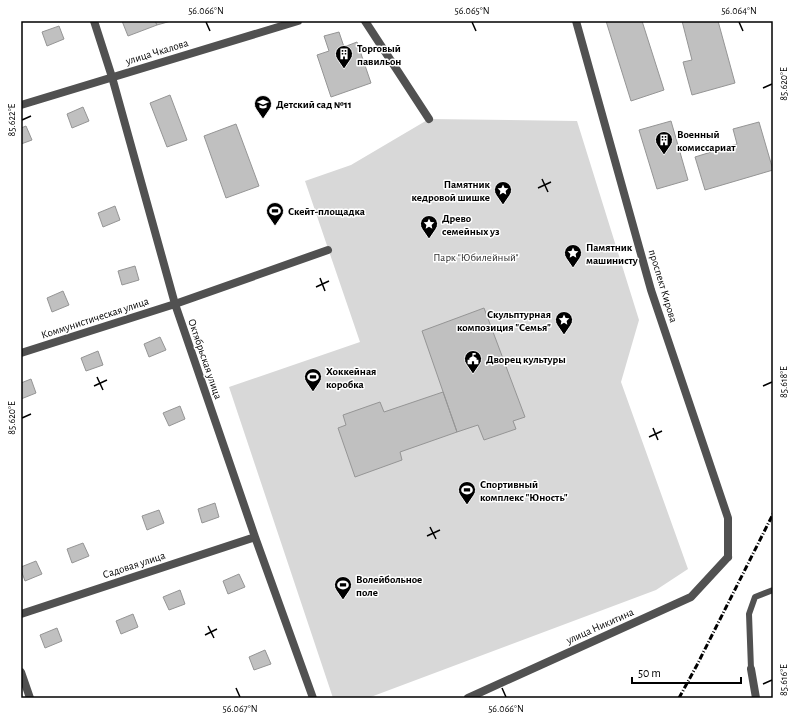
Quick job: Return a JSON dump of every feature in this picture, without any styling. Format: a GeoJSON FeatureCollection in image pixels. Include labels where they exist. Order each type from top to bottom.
{"type":"FeatureCollection","features":[{"type":"Feature","properties":{"kind":"street","name":"Октябрьская улица"},"geometry":{"type":"LineString","coordinates":[[94,21],[112,77],[175,304],[255,537],[313,698]]}},
{"type":"Feature","properties":{"kind":"street","name":"улица Чкалова"},"geometry":{"type":"LineString","coordinates":[[21,105],[298,21]]}},
{"type":"Feature","properties":{"kind":"street"},"geometry":{"type":"LineString","coordinates":[[365,21],[429,119]]}},
{"type":"Feature","properties":{"kind":"street","name":"проспект Кирова"},"geometry":{"type":"LineString","coordinates":[[576,21],[651,290],[728,518],[728,557]]}},
{"type":"Feature","properties":{"kind":"street","name":"Коммунистическая улица"},"geometry":{"type":"LineString","coordinates":[[21,353],[175,304],[328,250]]}},
{"type":"Feature","properties":{"kind":"street","name":"Садовая улица"},"geometry":{"type":"LineString","coordinates":[[21,614],[255,537]]}},
{"type":"Feature","properties":{"kind":"street","name":"улица Никитина"},"geometry":{"type":"LineString","coordinates":[[468,698],[691,598],[728,557]]}},
{"type":"Feature","properties":{"kind":"street"},"geometry":{"type":"LineString","coordinates":[[751,669],[756,698]]}},
{"type":"Feature","properties":{"kind":"street"},"geometry":{"type":"LineString","coordinates":[[21,672],[30,698]]}},
{"type":"Feature","properties":{"kind":"lane"},"geometry":{"type":"LineString","coordinates":[[751,669],[749,614],[754,597],[773,590]]}},
{"type":"Feature","properties":{"kind":"green space","name":"Парк \"Юбилейный\""},"geometry":{"type":"Polygon","coordinates":[[[429,119],[577,121],[639,320],[621,382],[688,569],[656,590],[368,698],[333,698],[229,387],[360,342],[305,181],[351,165],[429,119]]]}},
{"type":"Feature","properties":{"kind":"building"},"geometry":{"type":"Polygon","coordinates":[[[122,21],[155,21],[157,25],[128,36],[122,21]]]}},
{"type":"Feature","properties":{"kind":"building"},"geometry":{"type":"Polygon","coordinates":[[[155,21],[171,21],[157,25],[155,21]]]}},
{"type":"Feature","properties":{"kind":"building"},"geometry":{"type":"Polygon","coordinates":[[[606,21],[642,21],[664,90],[631,101],[606,21]]]}},
{"type":"Feature","properties":{"kind":"building"},"geometry":{"type":"Polygon","coordinates":[[[682,21],[718,21],[735,83],[692,95],[683,62],[692,60],[682,21]]]}},
{"type":"Feature","properties":{"kind":"building"},"geometry":{"type":"Polygon","coordinates":[[[59,26],[64,39],[47,46],[42,32],[59,26]]]}},
{"type":"Feature","properties":{"kind":"building","name":"Торговый павильон"},"geometry":{"type":"Polygon","coordinates":[[[339,32],[344,47],[357,42],[371,83],[331,97],[317,55],[329,51],[324,36],[339,32]]]}},
{"type":"Feature","properties":{"kind":"building"},"geometry":{"type":"Polygon","coordinates":[[[170,95],[187,140],[167,147],[150,103],[170,95]]]}},
{"type":"Feature","properties":{"kind":"building"},"geometry":{"type":"Polygon","coordinates":[[[83,107],[89,121],[72,128],[67,114],[83,107]]]}},
{"type":"Feature","properties":{"kind":"building","name":"Военный комиссариат"},"geometry":{"type":"Polygon","coordinates":[[[671,121],[688,180],[657,189],[639,130],[671,121]]]}},
{"type":"Feature","properties":{"kind":"building"},"geometry":{"type":"Polygon","coordinates":[[[759,122],[773,170],[705,190],[695,157],[737,144],[733,129],[759,122]]]}},
{"type":"Feature","properties":{"kind":"building"},"geometry":{"type":"Polygon","coordinates":[[[236,124],[259,186],[226,198],[204,136],[236,124]]]}},
{"type":"Feature","properties":{"kind":"building"},"geometry":{"type":"Polygon","coordinates":[[[26,126],[32,140],[21,144],[21,128],[26,126]]]}},
{"type":"Feature","properties":{"kind":"building"},"geometry":{"type":"Polygon","coordinates":[[[115,206],[120,220],[103,227],[98,213],[115,206]]]}},
{"type":"Feature","properties":{"kind":"building"},"geometry":{"type":"Polygon","coordinates":[[[135,266],[139,280],[122,285],[118,271],[135,266]]]}},
{"type":"Feature","properties":{"kind":"building"},"geometry":{"type":"Polygon","coordinates":[[[63,291],[69,305],[52,312],[47,298],[63,291]]]}},
{"type":"Feature","properties":{"kind":"building","name":"Дворец культуры"},"geometry":{"type":"Polygon","coordinates":[[[484,308],[525,417],[513,421],[516,429],[484,440],[478,425],[457,432],[422,331],[484,308]]]}},
{"type":"Feature","properties":{"kind":"building"},"geometry":{"type":"Polygon","coordinates":[[[160,337],[166,350],[149,357],[144,344],[160,337]]]}},
{"type":"Feature","properties":{"kind":"building"},"geometry":{"type":"Polygon","coordinates":[[[98,351],[103,365],[86,371],[81,358],[98,351]]]}},
{"type":"Feature","properties":{"kind":"building"},"geometry":{"type":"Polygon","coordinates":[[[31,379],[36,393],[21,399],[21,383],[31,379]]]}},
{"type":"Feature","properties":{"kind":"building"},"geometry":{"type":"Polygon","coordinates":[[[443,392],[457,432],[400,452],[402,460],[355,477],[338,428],[346,425],[343,415],[380,402],[384,412],[443,392]]]}},
{"type":"Feature","properties":{"kind":"building"},"geometry":{"type":"Polygon","coordinates":[[[180,406],[185,419],[169,426],[163,413],[180,406]]]}},
{"type":"Feature","properties":{"kind":"building"},"geometry":{"type":"Polygon","coordinates":[[[215,503],[219,517],[202,523],[198,509],[215,503]]]}},
{"type":"Feature","properties":{"kind":"building"},"geometry":{"type":"Polygon","coordinates":[[[159,510],[164,523],[147,530],[142,516],[159,510]]]}},
{"type":"Feature","properties":{"kind":"building"},"geometry":{"type":"Polygon","coordinates":[[[83,543],[89,556],[72,563],[67,549],[83,543]]]}},
{"type":"Feature","properties":{"kind":"building"},"geometry":{"type":"Polygon","coordinates":[[[36,561],[42,574],[25,581],[21,567],[36,561]]]}},
{"type":"Feature","properties":{"kind":"building"},"geometry":{"type":"Polygon","coordinates":[[[239,574],[245,587],[228,594],[223,581],[239,574]]]}},
{"type":"Feature","properties":{"kind":"building"},"geometry":{"type":"Polygon","coordinates":[[[180,590],[185,604],[169,610],[163,597],[180,590]]]}},
{"type":"Feature","properties":{"kind":"building"},"geometry":{"type":"Polygon","coordinates":[[[133,614],[138,627],[121,634],[116,621],[133,614]]]}},
{"type":"Feature","properties":{"kind":"building"},"geometry":{"type":"Polygon","coordinates":[[[57,628],[62,641],[45,648],[40,635],[57,628]]]}},
{"type":"Feature","properties":{"kind":"building"},"geometry":{"type":"Polygon","coordinates":[[[265,650],[271,664],[254,670],[249,657],[265,650]]]}},
{"type":"Feature","properties":{"kind":"railway"},"geometry":{"type":"LineString","coordinates":[[679,698],[773,514]]}},
{"type":"Feature","properties":{"kind":"place","name":"Торговый павильон"},"geometry":{"type":"Point","coordinates":[344,69]}},
{"type":"Feature","properties":{"kind":"place","name":"Детский сад №11"},"geometry":{"type":"Point","coordinates":[263,119]}},
{"type":"Feature","properties":{"kind":"place","name":"Военный комиссариат"},"geometry":{"type":"Point","coordinates":[664,155]}},
{"type":"Feature","properties":{"kind":"place","name":"Памятник кедровой шишке"},"geometry":{"type":"Point","coordinates":[503,205]}},
{"type":"Feature","properties":{"kind":"place","name":"Скейт-площадка"},"geometry":{"type":"Point","coordinates":[275,226]}},
{"type":"Feature","properties":{"kind":"place","name":"Древо семейных уз"},"geometry":{"type":"Point","coordinates":[429,239]}},
{"type":"Feature","properties":{"kind":"place","name":"Памятник машинисту"},"geometry":{"type":"Point","coordinates":[573,268]}},
{"type":"Feature","properties":{"kind":"place","name":"Скульптурная композиция \"Семья\""},"geometry":{"type":"Point","coordinates":[564,335]}},
{"type":"Feature","properties":{"kind":"place","name":"Дворец культуры"},"geometry":{"type":"Point","coordinates":[473,374]}},
{"type":"Feature","properties":{"kind":"place","name":"Хоккейная коробка"},"geometry":{"type":"Point","coordinates":[313,392]}},
{"type":"Feature","properties":{"kind":"place","name":"Спортивный комплекс \"Юность\""},"geometry":{"type":"Point","coordinates":[467,505]}},
{"type":"Feature","properties":{"kind":"place","name":"Волейбольное поле"},"geometry":{"type":"Point","coordinates":[343,600]}}]}
